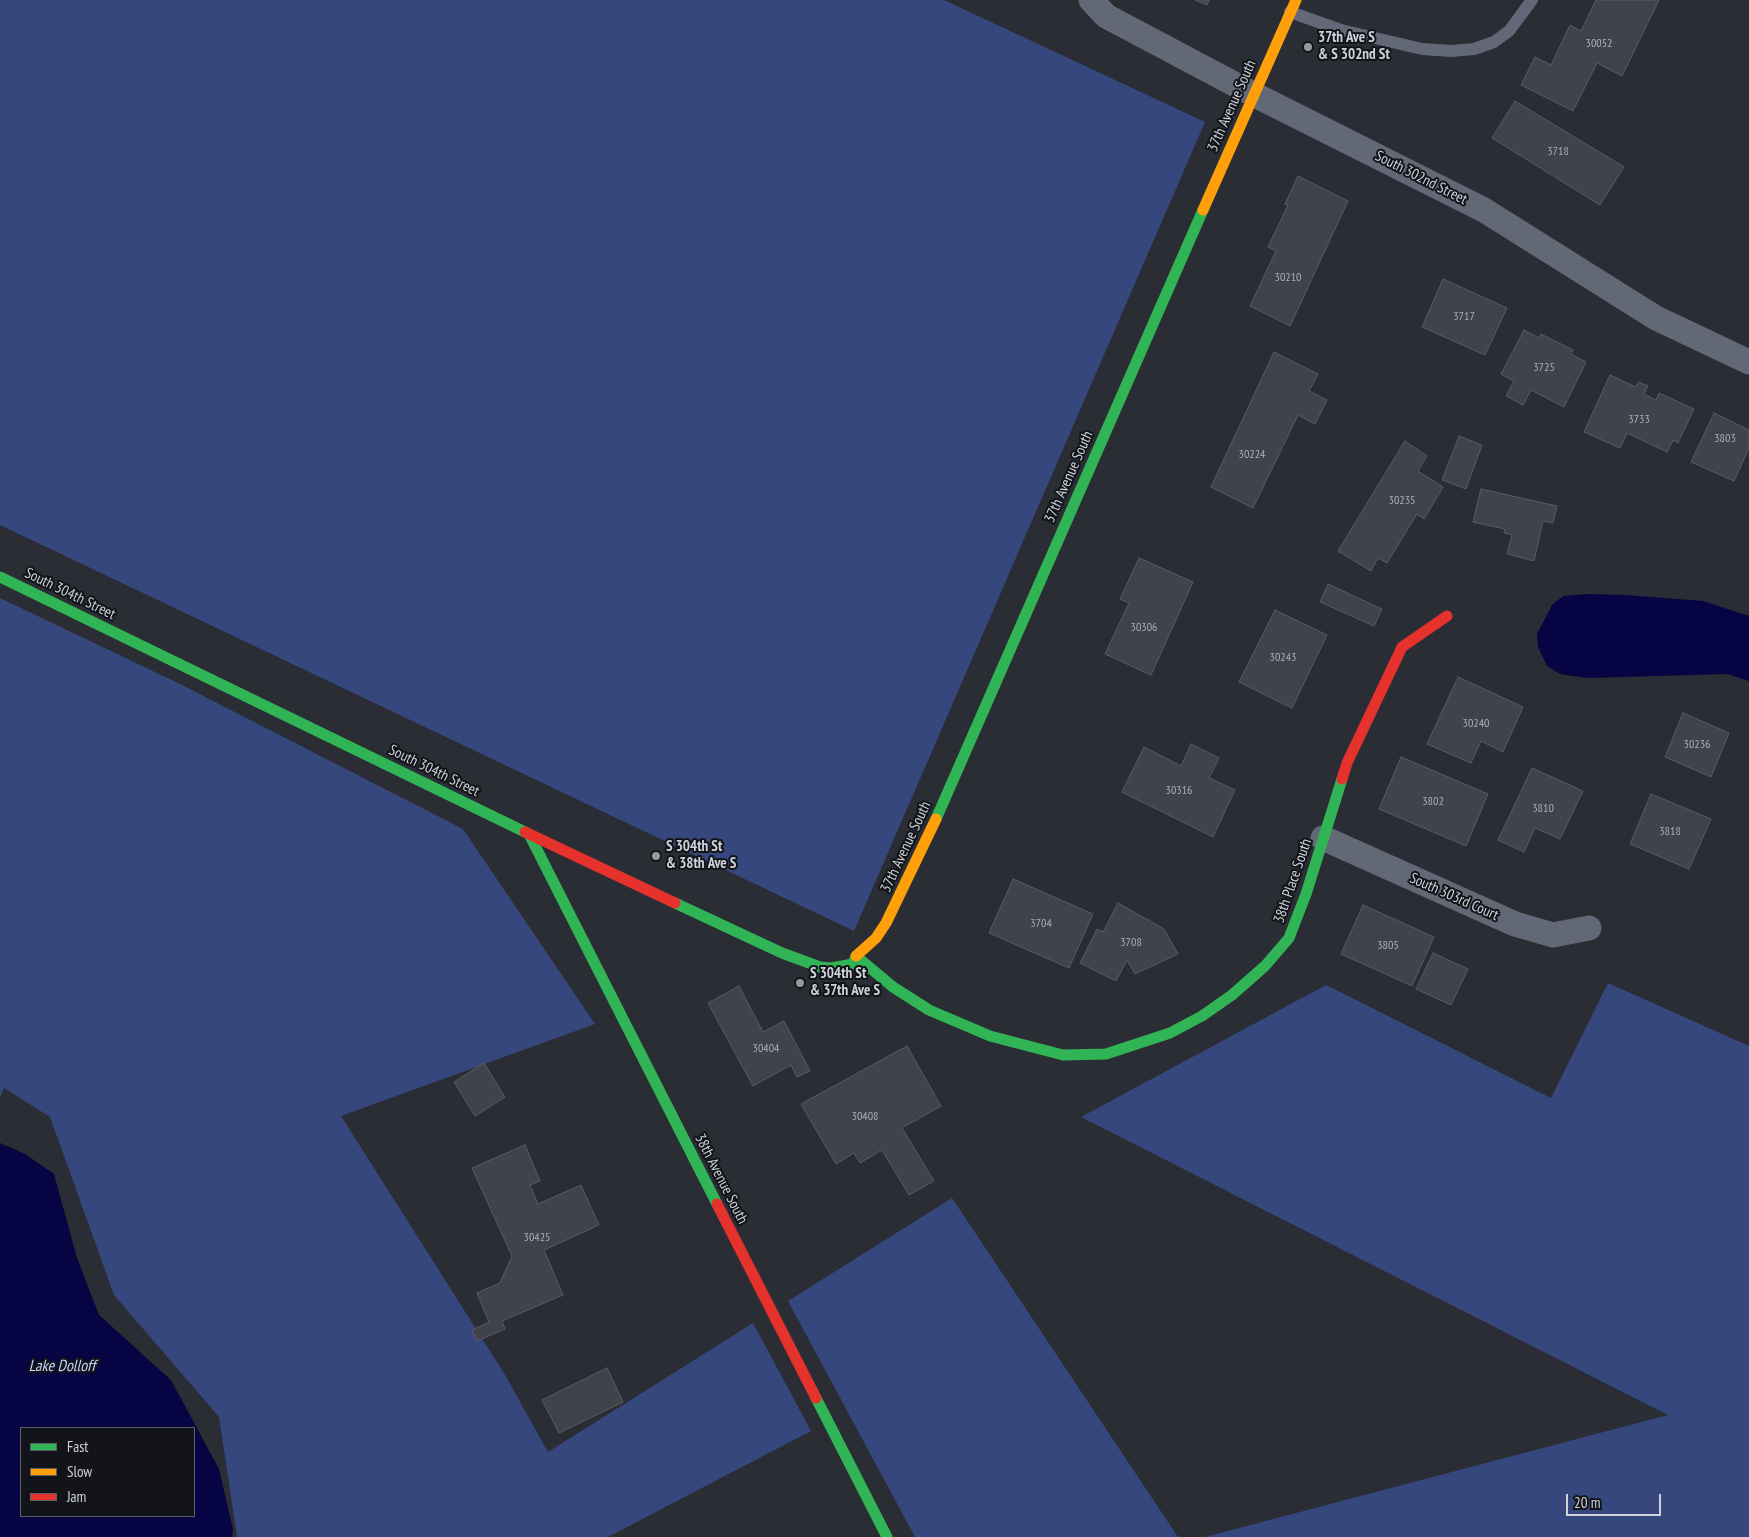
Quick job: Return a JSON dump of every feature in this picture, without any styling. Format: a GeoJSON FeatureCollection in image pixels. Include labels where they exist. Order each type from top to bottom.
{"type":"FeatureCollection","features":[{"type":"Feature","properties":{"kind":"street","name":"South 302nd Street"},"geometry":{"type":"LineString","coordinates":[[1091,0],[1106,16],[1253,94],[1484,210],[1656,318],[1749,362]]}},
{"type":"Feature","properties":{"kind":"street","name":"37th Avenue South"},"geometry":{"type":"LineString","coordinates":[[856,956],[871,943],[886,923],[918,860],[1293,6]]}},
{"type":"Feature","properties":{"kind":"street","name":"South 304th Street"},"geometry":{"type":"LineString","coordinates":[[0,577],[529,834],[807,963],[820,967],[840,967],[853,964],[856,956]]}},
{"type":"Feature","properties":{"kind":"street","name":"38th Place South"},"geometry":{"type":"LineString","coordinates":[[856,956],[909,999],[929,1010],[990,1036],[1063,1055],[1085,1056],[1106,1054],[1170,1033],[1202,1016],[1232,995],[1265,966],[1289,938],[1324,838],[1347,763],[1402,647],[1447,616]]}},
{"type":"Feature","properties":{"kind":"street","name":"38th Avenue South"},"geometry":{"type":"LineString","coordinates":[[529,834],[887,1537]]}},
{"type":"Feature","properties":{"kind":"street","name":"South 303rd Court"},"geometry":{"type":"LineString","coordinates":[[1324,838],[1514,924],[1553,935],[1589,928]]}},
{"type":"Feature","properties":{"kind":"lane"},"geometry":{"type":"LineString","coordinates":[[1293,6],[1341,30],[1422,49],[1451,51],[1474,49],[1494,42],[1510,31],[1532,0]]}},
{"type":"Feature","properties":{"kind":"shaded area"},"geometry":{"type":"Polygon","coordinates":[[[0,0],[944,0],[1205,122],[854,931],[0,525],[0,0]]]}},
{"type":"Feature","properties":{"kind":"shaded area"},"geometry":{"type":"Polygon","coordinates":[[[0,598],[180,684],[463,829],[595,1024],[341,1116],[504,1373],[548,1452],[753,1323],[811,1431],[608,1537],[237,1537],[219,1417],[114,1295],[50,1117],[4,1088],[0,1097],[0,598]]]}},
{"type":"Feature","properties":{"kind":"shaded area"},"geometry":{"type":"Polygon","coordinates":[[[1608,983],[1749,1046],[1749,1537],[1205,1537],[1668,1415],[1081,1117],[1326,985],[1551,1098],[1608,983]]]}},
{"type":"Feature","properties":{"kind":"shaded area"},"geometry":{"type":"Polygon","coordinates":[[[952,1198],[1178,1537],[915,1537],[788,1301],[952,1198]]]}},
{"type":"Feature","properties":{"kind":"water"},"geometry":{"type":"Polygon","coordinates":[[[1586,594],[1703,601],[1749,616],[1749,681],[1727,674],[1587,678],[1560,674],[1547,666],[1538,647],[1537,634],[1552,605],[1563,596],[1586,594]]]}},
{"type":"Feature","properties":{"kind":"water","name":"Lake Dolloff"},"geometry":{"type":"Polygon","coordinates":[[[0,1143],[25,1154],[54,1174],[77,1258],[99,1315],[171,1380],[219,1469],[233,1529],[232,1537],[0,1537],[0,1143]]]}},
{"type":"Feature","properties":{"kind":"building"},"geometry":{"type":"Polygon","coordinates":[[[1195,0],[1209,0],[1207,5],[1195,0]]]}},
{"type":"Feature","properties":{"kind":"building"},"geometry":{"type":"Polygon","coordinates":[[[1596,0],[1659,0],[1622,76],[1597,63],[1573,111],[1521,85],[1535,57],[1551,65],[1570,25],[1581,31],[1596,0]]]}},
{"type":"Feature","properties":{"kind":"building"},"geometry":{"type":"Polygon","coordinates":[[[1515,101],[1624,167],[1600,205],[1492,138],[1515,101]]]}},
{"type":"Feature","properties":{"kind":"building"},"geometry":{"type":"Polygon","coordinates":[[[1298,176],[1348,201],[1290,326],[1250,306],[1276,251],[1268,247],[1288,205],[1285,204],[1298,176]]]}},
{"type":"Feature","properties":{"kind":"building"},"geometry":{"type":"Polygon","coordinates":[[[1443,279],[1507,308],[1485,355],[1422,327],[1443,279]]]}},
{"type":"Feature","properties":{"kind":"building"},"geometry":{"type":"Polygon","coordinates":[[[1524,330],[1539,338],[1541,334],[1573,350],[1571,354],[1586,362],[1564,407],[1531,390],[1523,405],[1506,396],[1514,381],[1501,374],[1524,330]]]}},
{"type":"Feature","properties":{"kind":"building"},"geometry":{"type":"Polygon","coordinates":[[[1274,352],[1318,374],[1309,391],[1327,400],[1315,424],[1298,415],[1253,508],[1211,487],[1274,352]]]}},
{"type":"Feature","properties":{"kind":"building"},"geometry":{"type":"Polygon","coordinates":[[[1610,375],[1636,387],[1638,382],[1648,386],[1644,394],[1656,400],[1659,393],[1694,409],[1678,443],[1673,440],[1667,452],[1627,433],[1620,448],[1584,432],[1610,375]]]}},
{"type":"Feature","properties":{"kind":"building"},"geometry":{"type":"Polygon","coordinates":[[[1714,413],[1749,430],[1749,448],[1734,481],[1691,462],[1714,413]]]}},
{"type":"Feature","properties":{"kind":"building"},"geometry":{"type":"Polygon","coordinates":[[[1459,436],[1482,445],[1466,489],[1442,480],[1459,436]]]}},
{"type":"Feature","properties":{"kind":"building"},"geometry":{"type":"Polygon","coordinates":[[[1405,441],[1427,456],[1418,471],[1443,487],[1424,519],[1417,514],[1387,563],[1378,558],[1371,571],[1338,551],[1405,441]]]}},
{"type":"Feature","properties":{"kind":"building"},"geometry":{"type":"Polygon","coordinates":[[[1481,489],[1557,506],[1553,523],[1543,521],[1534,561],[1507,554],[1512,535],[1504,533],[1505,529],[1473,522],[1481,489]]]}},
{"type":"Feature","properties":{"kind":"building"},"geometry":{"type":"Polygon","coordinates":[[[1139,558],[1193,582],[1151,675],[1105,654],[1129,603],[1120,599],[1139,558]]]}},
{"type":"Feature","properties":{"kind":"building"},"geometry":{"type":"Polygon","coordinates":[[[1328,584],[1382,609],[1374,626],[1320,602],[1328,584]]]}},
{"type":"Feature","properties":{"kind":"building"},"geometry":{"type":"Polygon","coordinates":[[[1275,610],[1327,635],[1292,708],[1239,682],[1275,610]]]}},
{"type":"Feature","properties":{"kind":"building"},"geometry":{"type":"Polygon","coordinates":[[[1458,677],[1523,707],[1503,752],[1481,741],[1471,763],[1427,744],[1458,677]]]}},
{"type":"Feature","properties":{"kind":"building"},"geometry":{"type":"Polygon","coordinates":[[[1683,713],[1729,733],[1711,777],[1665,757],[1683,713]]]}},
{"type":"Feature","properties":{"kind":"building"},"geometry":{"type":"Polygon","coordinates":[[[1191,744],[1219,758],[1209,778],[1235,790],[1213,837],[1122,792],[1144,747],[1181,766],[1191,744]]]}},
{"type":"Feature","properties":{"kind":"building"},"geometry":{"type":"Polygon","coordinates":[[[1401,757],[1488,794],[1466,846],[1379,809],[1401,757]]]}},
{"type":"Feature","properties":{"kind":"building"},"geometry":{"type":"Polygon","coordinates":[[[1532,768],[1583,791],[1560,839],[1535,828],[1524,852],[1498,840],[1532,768]]]}},
{"type":"Feature","properties":{"kind":"building"},"geometry":{"type":"Polygon","coordinates":[[[1651,794],[1711,819],[1689,869],[1630,844],[1651,794]]]}},
{"type":"Feature","properties":{"kind":"building"},"geometry":{"type":"Polygon","coordinates":[[[1013,879],[1093,914],[1069,968],[989,933],[1013,879]]]}},
{"type":"Feature","properties":{"kind":"building"},"geometry":{"type":"Polygon","coordinates":[[[1118,903],[1164,929],[1178,954],[1135,974],[1127,960],[1116,981],[1080,963],[1097,929],[1103,932],[1118,903]]]}},
{"type":"Feature","properties":{"kind":"building"},"geometry":{"type":"Polygon","coordinates":[[[1363,905],[1434,937],[1412,986],[1341,954],[1363,905]]]}},
{"type":"Feature","properties":{"kind":"building"},"geometry":{"type":"Polygon","coordinates":[[[1433,953],[1468,969],[1451,1005],[1416,989],[1433,953]]]}},
{"type":"Feature","properties":{"kind":"building"},"geometry":{"type":"Polygon","coordinates":[[[739,986],[763,1032],[784,1021],[810,1071],[797,1077],[791,1065],[753,1086],[708,1003],[739,986]]]}},
{"type":"Feature","properties":{"kind":"building"},"geometry":{"type":"Polygon","coordinates":[[[907,1046],[941,1106],[902,1128],[934,1181],[909,1195],[882,1150],[860,1163],[854,1153],[836,1164],[801,1104],[907,1046]]]}},
{"type":"Feature","properties":{"kind":"building"},"geometry":{"type":"Polygon","coordinates":[[[484,1063],[505,1097],[475,1116],[454,1082],[484,1063]]]}},
{"type":"Feature","properties":{"kind":"building"},"geometry":{"type":"Polygon","coordinates":[[[525,1145],[540,1181],[530,1185],[538,1204],[581,1185],[599,1225],[544,1250],[563,1295],[502,1321],[505,1329],[477,1341],[472,1330],[489,1322],[477,1293],[500,1283],[512,1256],[472,1168],[525,1145]]]}},
{"type":"Feature","properties":{"kind":"building"},"geometry":{"type":"Polygon","coordinates":[[[607,1368],[623,1402],[559,1433],[542,1400],[607,1368]]]}},
{"type":"Feature","properties":{"kind":"traffic: fast"},"geometry":{"type":"LineString","coordinates":[[936,819],[1203,210]]}},
{"type":"Feature","properties":{"kind":"traffic: fast"},"geometry":{"type":"LineString","coordinates":[[0,577],[525,832]]}},
{"type":"Feature","properties":{"kind":"traffic: fast"},"geometry":{"type":"LineString","coordinates":[[856,956],[893,987],[929,1010],[990,1036],[1063,1055],[1106,1054],[1170,1033],[1202,1016],[1232,995],[1265,966],[1289,938],[1306,894],[1342,779]]}},
{"type":"Feature","properties":{"kind":"traffic: fast"},"geometry":{"type":"LineString","coordinates":[[529,834],[717,1204]]}},
{"type":"Feature","properties":{"kind":"traffic: fast"},"geometry":{"type":"LineString","coordinates":[[675,903],[782,953],[820,967],[831,968],[853,964],[856,956]]}},
{"type":"Feature","properties":{"kind":"traffic: fast"},"geometry":{"type":"LineString","coordinates":[[816,1398],[887,1537]]}},
{"type":"Feature","properties":{"kind":"traffic: slow"},"geometry":{"type":"LineString","coordinates":[[1203,210],[1296,0]]}},
{"type":"Feature","properties":{"kind":"traffic: slow"},"geometry":{"type":"LineString","coordinates":[[856,956],[876,938],[886,923],[936,819]]}},
{"type":"Feature","properties":{"kind":"traffic: jam"},"geometry":{"type":"LineString","coordinates":[[1342,779],[1347,763],[1402,647],[1447,616]]}},
{"type":"Feature","properties":{"kind":"traffic: jam"},"geometry":{"type":"LineString","coordinates":[[525,832],[675,903]]}},
{"type":"Feature","properties":{"kind":"traffic: jam"},"geometry":{"type":"LineString","coordinates":[[717,1204],[816,1398]]}},
{"type":"Feature","properties":{"kind":"place","name":"37th Ave S & S 302nd St"},"geometry":{"type":"Point","coordinates":[1308,47]}},
{"type":"Feature","properties":{"kind":"place","name":"S 304th St & 38th Ave S"},"geometry":{"type":"Point","coordinates":[656,856]}},
{"type":"Feature","properties":{"kind":"place","name":"S 304th St & 37th Ave S"},"geometry":{"type":"Point","coordinates":[800,983]}}]}
